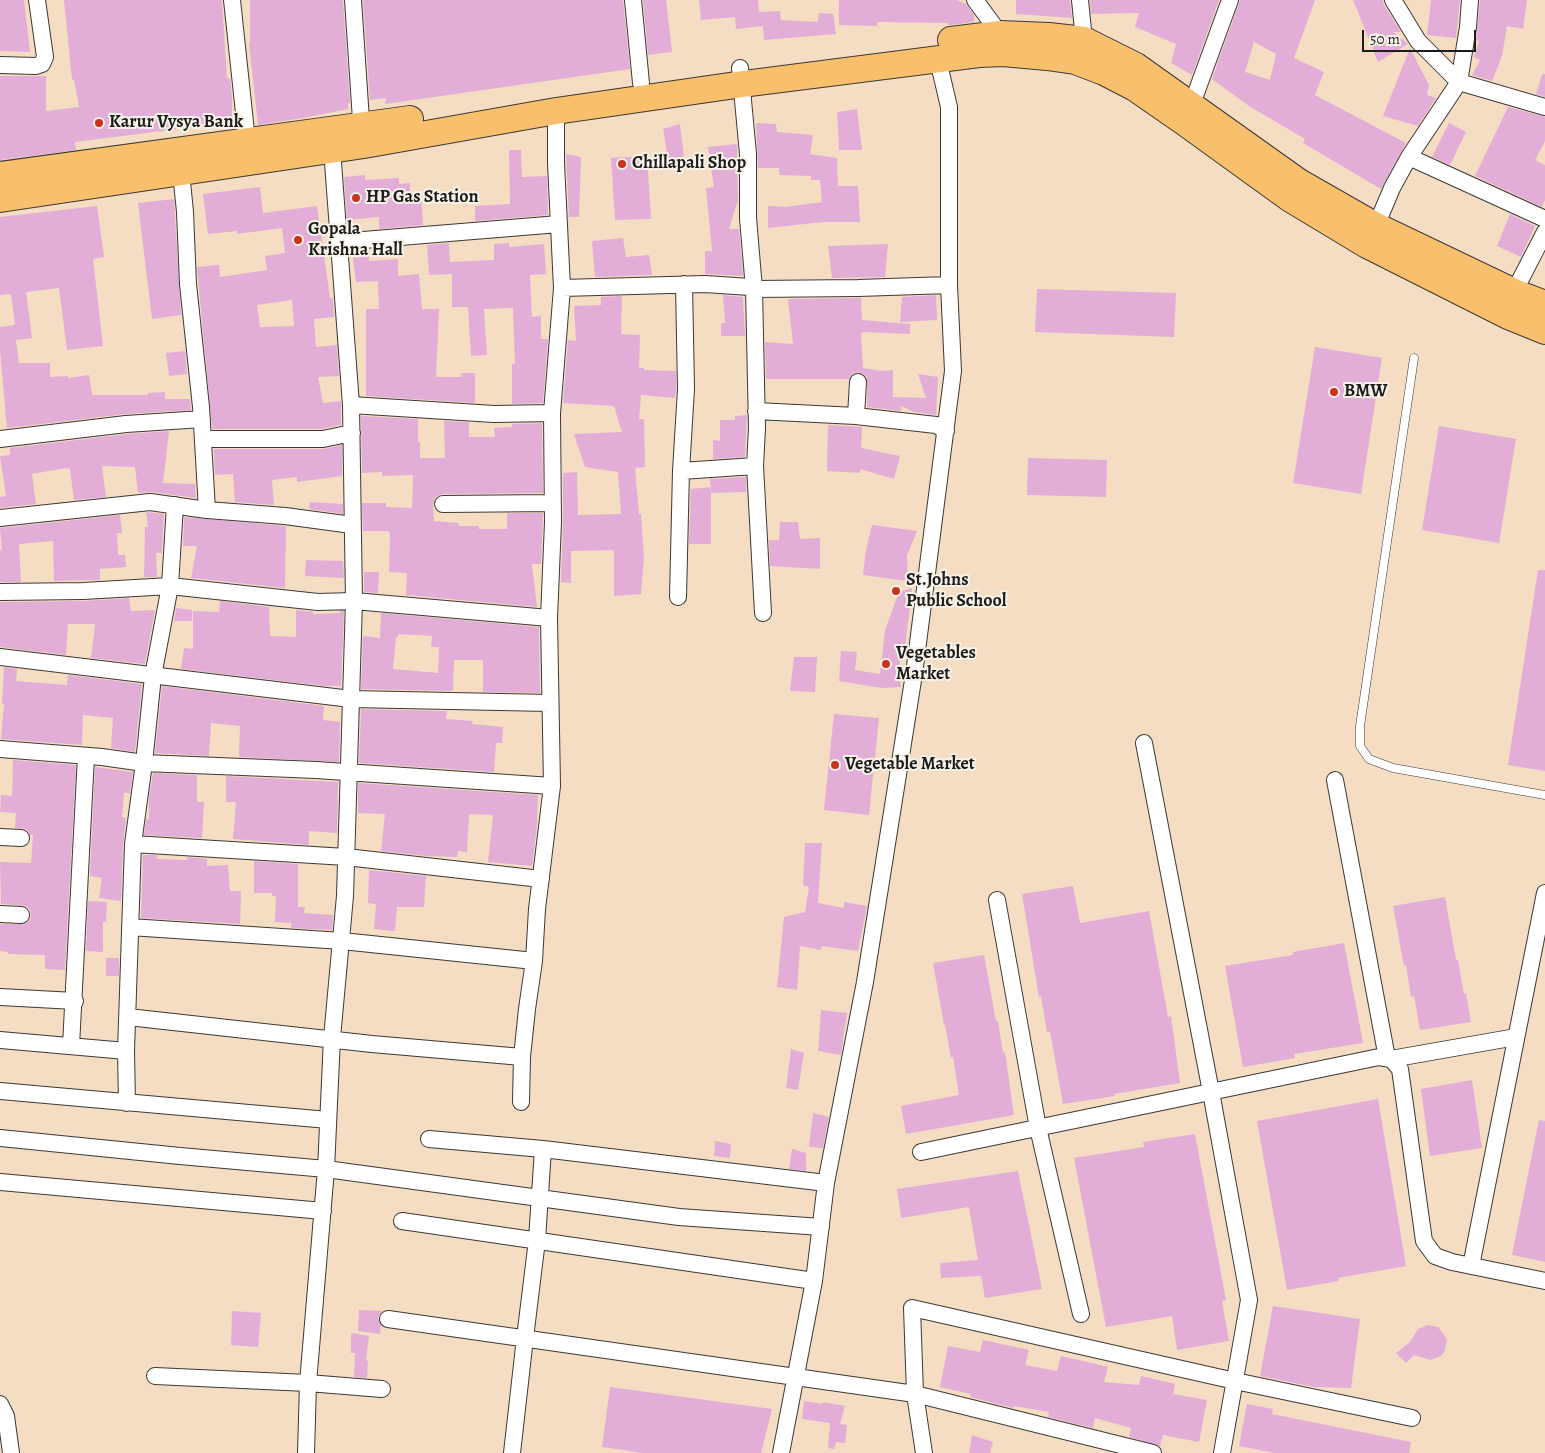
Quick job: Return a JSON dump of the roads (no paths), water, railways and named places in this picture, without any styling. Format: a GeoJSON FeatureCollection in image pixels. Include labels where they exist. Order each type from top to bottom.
{"type":"FeatureCollection","features":[{"type":"Feature","properties":{"kind":"main road"},"geometry":{"type":"LineString","coordinates":[[0,175],[246,141],[362,135],[556,111],[741,76],[1002,44],[1049,36],[1084,40],[1136,66],[1192,104],[1299,182],[1376,226],[1514,292],[1545,304]]}},
{"type":"Feature","properties":{"kind":"main road"},"geometry":{"type":"LineString","coordinates":[[0,199],[332,149],[362,135],[641,83],[938,60],[978,54],[1002,44],[1047,57],[1075,61],[1104,72],[1135,88],[1290,198],[1359,240],[1508,316],[1545,331]]}},
{"type":"Feature","properties":{"kind":"street"},"geometry":{"type":"LineString","coordinates":[[0,65],[36,66],[42,64],[44,57],[37,0]]}},
{"type":"Feature","properties":{"kind":"street"},"geometry":{"type":"LineString","coordinates":[[232,0],[246,141]]}},
{"type":"Feature","properties":{"kind":"street"},"geometry":{"type":"LineString","coordinates":[[352,0],[362,135]]}},
{"type":"Feature","properties":{"kind":"street"},"geometry":{"type":"LineString","coordinates":[[633,0],[641,83]]}},
{"type":"Feature","properties":{"kind":"street"},"geometry":{"type":"LineString","coordinates":[[975,0],[1002,44]]}},
{"type":"Feature","properties":{"kind":"street"},"geometry":{"type":"LineString","coordinates":[[1080,0],[1084,40]]}},
{"type":"Feature","properties":{"kind":"street"},"geometry":{"type":"LineString","coordinates":[[1192,104],[1230,0]]}},
{"type":"Feature","properties":{"kind":"street"},"geometry":{"type":"LineString","coordinates":[[1393,0],[1418,41],[1459,82],[1545,107]]}},
{"type":"Feature","properties":{"kind":"street"},"geometry":{"type":"LineString","coordinates":[[1376,226],[1392,188],[1409,157],[1459,82],[1469,20],[1470,0]]}},
{"type":"Feature","properties":{"kind":"street"},"geometry":{"type":"LineString","coordinates":[[781,1453],[814,1281],[826,1183],[865,982],[913,684],[953,371],[949,285],[948,108],[938,60]]}},
{"type":"Feature","properties":{"kind":"street"},"geometry":{"type":"LineString","coordinates":[[741,76],[748,154],[748,218],[754,290],[755,466],[763,613]]}},
{"type":"Feature","properties":{"kind":"street"},"geometry":{"type":"LineString","coordinates":[[521,1102],[522,1057],[552,786],[549,618],[553,522],[552,413],[562,288],[556,163],[556,111]]}},
{"type":"Feature","properties":{"kind":"street"},"geometry":{"type":"LineString","coordinates":[[306,1453],[308,1383],[326,1169],[332,1038],[345,896],[354,601],[351,405],[332,149]]}},
{"type":"Feature","properties":{"kind":"street"},"geometry":{"type":"LineString","coordinates":[[1409,157],[1545,219]]}},
{"type":"Feature","properties":{"kind":"street"},"geometry":{"type":"LineString","coordinates":[[181,172],[188,284],[202,420],[207,510]]}},
{"type":"Feature","properties":{"kind":"street"},"geometry":{"type":"LineString","coordinates":[[339,242],[559,224]]}},
{"type":"Feature","properties":{"kind":"street"},"geometry":{"type":"LineString","coordinates":[[1514,292],[1545,232]]}},
{"type":"Feature","properties":{"kind":"street"},"geometry":{"type":"LineString","coordinates":[[562,288],[684,284],[750,286],[754,290],[949,285]]}},
{"type":"Feature","properties":{"kind":"street"},"geometry":{"type":"LineString","coordinates":[[678,597],[681,471],[686,390],[684,284]]}},
{"type":"Feature","properties":{"kind":"street"},"geometry":{"type":"LineString","coordinates":[[856,416],[858,382]]}},
{"type":"Feature","properties":{"kind":"street"},"geometry":{"type":"LineString","coordinates":[[351,405],[494,414],[552,413]]}},
{"type":"Feature","properties":{"kind":"street"},"geometry":{"type":"LineString","coordinates":[[756,411],[856,416],[936,425],[946,430]]}},
{"type":"Feature","properties":{"kind":"street"},"geometry":{"type":"LineString","coordinates":[[0,439],[126,424],[202,420]]}},
{"type":"Feature","properties":{"kind":"street"},"geometry":{"type":"LineString","coordinates":[[203,438],[323,439],[352,433]]}},
{"type":"Feature","properties":{"kind":"street"},"geometry":{"type":"LineString","coordinates":[[681,471],[755,466]]}},
{"type":"Feature","properties":{"kind":"street"},"geometry":{"type":"LineString","coordinates":[[0,518],[150,502],[207,510],[285,516],[352,525]]}},
{"type":"Feature","properties":{"kind":"street"},"geometry":{"type":"LineString","coordinates":[[443,504],[552,503]]}},
{"type":"Feature","properties":{"kind":"street"},"geometry":{"type":"LineString","coordinates":[[127,1103],[126,1051],[133,844],[153,676],[170,586],[175,505]]}},
{"type":"Feature","properties":{"kind":"street"},"geometry":{"type":"LineString","coordinates":[[0,592],[83,591],[170,586],[318,602],[354,601],[549,618]]}},
{"type":"Feature","properties":{"kind":"street"},"geometry":{"type":"LineString","coordinates":[[0,658],[351,698],[550,704]]}},
{"type":"Feature","properties":{"kind":"street"},"geometry":{"type":"LineString","coordinates":[[1144,743],[1249,1300],[1222,1453]]}},
{"type":"Feature","properties":{"kind":"street"},"geometry":{"type":"LineString","coordinates":[[0,749],[144,763],[348,772],[552,786]]}},
{"type":"Feature","properties":{"kind":"street"},"geometry":{"type":"LineString","coordinates":[[71,1046],[75,1001],[86,756]]}},
{"type":"Feature","properties":{"kind":"street"},"geometry":{"type":"LineString","coordinates":[[1335,780],[1389,1058],[1400,1069],[1424,1241],[1435,1256],[1452,1262],[1545,1281]]}},
{"type":"Feature","properties":{"kind":"street"},"geometry":{"type":"LineString","coordinates":[[0,837],[21,838]]}},
{"type":"Feature","properties":{"kind":"street"},"geometry":{"type":"LineString","coordinates":[[133,844],[346,856],[541,879]]}},
{"type":"Feature","properties":{"kind":"street"},"geometry":{"type":"LineString","coordinates":[[1471,1266],[1545,893]]}},
{"type":"Feature","properties":{"kind":"street"},"geometry":{"type":"LineString","coordinates":[[997,900],[1038,1128],[1081,1314]]}},
{"type":"Feature","properties":{"kind":"street"},"geometry":{"type":"LineString","coordinates":[[0,914],[21,915]]}},
{"type":"Feature","properties":{"kind":"street"},"geometry":{"type":"LineString","coordinates":[[130,927],[342,941],[534,961]]}},
{"type":"Feature","properties":{"kind":"street"},"geometry":{"type":"LineString","coordinates":[[0,997],[75,1001]]}},
{"type":"Feature","properties":{"kind":"street"},"geometry":{"type":"LineString","coordinates":[[128,1016],[522,1057]]}},
{"type":"Feature","properties":{"kind":"street"},"geometry":{"type":"LineString","coordinates":[[921,1152],[1379,1057],[1389,1058],[1516,1037]]}},
{"type":"Feature","properties":{"kind":"street"},"geometry":{"type":"LineString","coordinates":[[0,1040],[126,1051]]}},
{"type":"Feature","properties":{"kind":"street"},"geometry":{"type":"LineString","coordinates":[[0,1091],[328,1120]]}},
{"type":"Feature","properties":{"kind":"street"},"geometry":{"type":"LineString","coordinates":[[0,1138],[326,1169],[679,1217],[821,1227]]}},
{"type":"Feature","properties":{"kind":"street"},"geometry":{"type":"LineString","coordinates":[[429,1139],[544,1149],[826,1183]]}},
{"type":"Feature","properties":{"kind":"street"},"geometry":{"type":"LineString","coordinates":[[512,1453],[538,1240],[544,1149]]}},
{"type":"Feature","properties":{"kind":"street"},"geometry":{"type":"LineString","coordinates":[[0,1182],[323,1211]]}},
{"type":"Feature","properties":{"kind":"street"},"geometry":{"type":"LineString","coordinates":[[402,1221],[814,1281]]}},
{"type":"Feature","properties":{"kind":"street"},"geometry":{"type":"LineString","coordinates":[[924,1453],[915,1394],[912,1308],[1235,1381],[1412,1418]]}},
{"type":"Feature","properties":{"kind":"street"},"geometry":{"type":"LineString","coordinates":[[388,1319],[915,1394],[1153,1453]]}},
{"type":"Feature","properties":{"kind":"street"},"geometry":{"type":"LineString","coordinates":[[154,1376],[308,1383],[382,1389]]}},
{"type":"Feature","properties":{"kind":"street"},"geometry":{"type":"LineString","coordinates":[[0,1404],[6,1416],[11,1453]]}},
{"type":"Feature","properties":{"kind":"lane"},"geometry":{"type":"LineString","coordinates":[[1414,358],[1360,726],[1360,746],[1369,759],[1394,768],[1545,795]]}},
{"type":"Feature","properties":{"kind":"place","name":"Karur Vysya Bank"},"geometry":{"type":"Point","coordinates":[99,123]}},
{"type":"Feature","properties":{"kind":"place","name":"Chillapali Shop"},"geometry":{"type":"Point","coordinates":[622,164]}},
{"type":"Feature","properties":{"kind":"place","name":"HP Gas Station"},"geometry":{"type":"Point","coordinates":[356,198]}},
{"type":"Feature","properties":{"kind":"place","name":"Gopala Krishna Hall"},"geometry":{"type":"Point","coordinates":[298,240]}},
{"type":"Feature","properties":{"kind":"place","name":"BMW"},"geometry":{"type":"Point","coordinates":[1334,392]}},
{"type":"Feature","properties":{"kind":"place","name":"St.Johns Public School"},"geometry":{"type":"Point","coordinates":[896,591]}},
{"type":"Feature","properties":{"kind":"place","name":"Vegetables Market"},"geometry":{"type":"Point","coordinates":[886,664]}},
{"type":"Feature","properties":{"kind":"place","name":"Vegetable Market"},"geometry":{"type":"Point","coordinates":[835,765]}}]}
